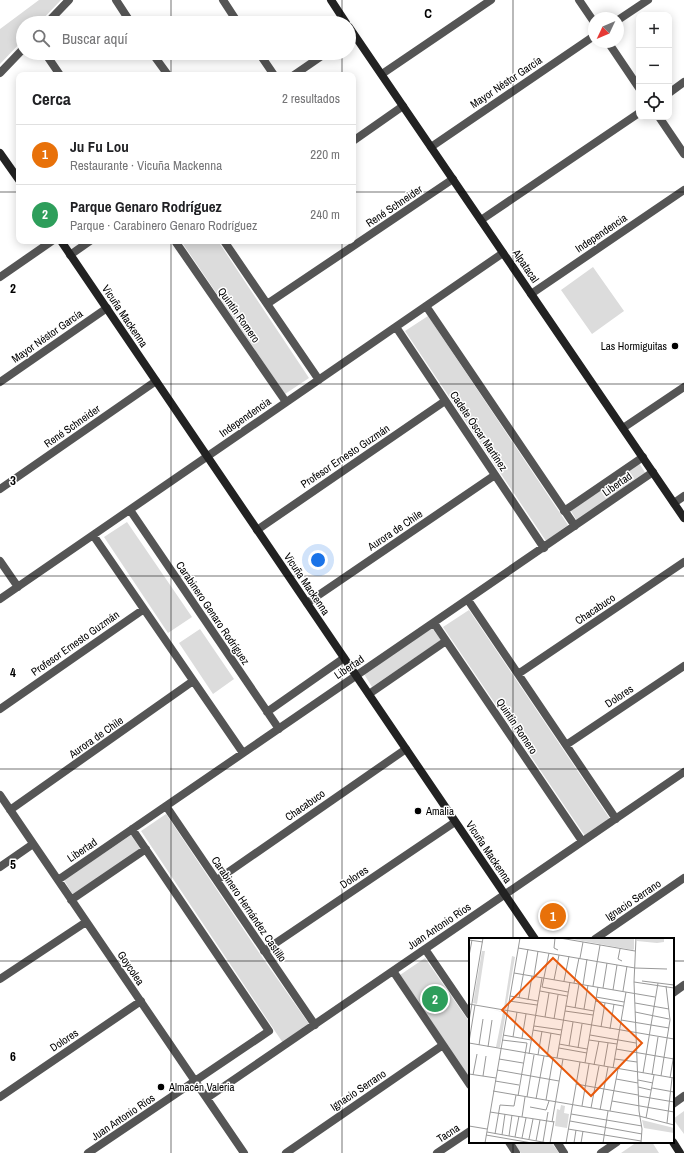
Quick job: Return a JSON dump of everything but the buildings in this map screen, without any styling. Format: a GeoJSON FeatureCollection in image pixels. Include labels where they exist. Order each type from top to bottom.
{"type":"FeatureCollection","features":[{"type":"Feature","properties":{"kind":"main road"},"geometry":{"type":"LineString","coordinates":[[331,0],[341,16]]}},
{"type":"Feature","properties":{"kind":"main road","name":"Alpatacal"},"geometry":{"type":"LineString","coordinates":[[356,40],[382,74],[684,518]]}},
{"type":"Feature","properties":{"kind":"main road"},"geometry":{"type":"LineString","coordinates":[[0,153],[16,176]]}},
{"type":"Feature","properties":{"kind":"main road","name":"Vicuña Mackenna"},"geometry":{"type":"LineString","coordinates":[[63,244],[534,938]]}},
{"type":"Feature","properties":{"kind":"main road"},"geometry":{"type":"LineString","coordinates":[[674,1143],[680,1153]]}},
{"type":"Feature","properties":{"kind":"street"},"geometry":{"type":"LineString","coordinates":[[54,16],[70,0]]}},
{"type":"Feature","properties":{"kind":"street"},"geometry":{"type":"LineString","coordinates":[[116,0],[127,16]]}},
{"type":"Feature","properties":{"kind":"street"},"geometry":{"type":"LineString","coordinates":[[223,0],[233,16]]}},
{"type":"Feature","properties":{"kind":"street"},"geometry":{"type":"LineString","coordinates":[[382,74],[491,0]]}},
{"type":"Feature","properties":{"kind":"street"},"geometry":{"type":"LineString","coordinates":[[579,0],[588,13]]}},
{"type":"Feature","properties":{"kind":"street"},"geometry":{"type":"LineString","coordinates":[[624,16],[648,0]]}},
{"type":"Feature","properties":{"kind":"street","name":"Mayor Néstor García"},"geometry":{"type":"LineString","coordinates":[[431,146],[588,40]]}},
{"type":"Feature","properties":{"kind":"street"},"geometry":{"type":"LineString","coordinates":[[612,48],[636,84]]}},
{"type":"Feature","properties":{"kind":"street"},"geometry":{"type":"LineString","coordinates":[[0,73],[16,56]]}},
{"type":"Feature","properties":{"kind":"street"},"geometry":{"type":"LineString","coordinates":[[50,60],[58,72]]}},
{"type":"Feature","properties":{"kind":"street"},"geometry":{"type":"LineString","coordinates":[[157,60],[166,72]]}},
{"type":"Feature","properties":{"kind":"street"},"geometry":{"type":"LineString","coordinates":[[264,60],[272,72]]}},
{"type":"Feature","properties":{"kind":"street"},"geometry":{"type":"LineString","coordinates":[[298,72],[316,60]]}},
{"type":"Feature","properties":{"kind":"street"},"geometry":{"type":"LineString","coordinates":[[672,91],[684,82]]}},
{"type":"Feature","properties":{"kind":"street"},"geometry":{"type":"LineString","coordinates":[[356,139],[403,106]]}},
{"type":"Feature","properties":{"kind":"street"},"geometry":{"type":"LineString","coordinates":[[481,220],[636,115]]}},
{"type":"Feature","properties":{"kind":"street"},"geometry":{"type":"LineString","coordinates":[[661,120],[684,154]]}},
{"type":"Feature","properties":{"kind":"street","name":"René Schneider"},"geometry":{"type":"LineString","coordinates":[[267,304],[453,179]]}},
{"type":"Feature","properties":{"kind":"street","name":"Independencia"},"geometry":{"type":"LineString","coordinates":[[531,294],[684,190]]}},
{"type":"Feature","properties":{"kind":"street"},"geometry":{"type":"LineString","coordinates":[[0,277],[48,244]]}},
{"type":"Feature","properties":{"kind":"street"},"geometry":{"type":"LineString","coordinates":[[70,255],[86,244]]}},
{"type":"Feature","properties":{"kind":"street","name":"Quintín Romero"},"geometry":{"type":"LineString","coordinates":[[177,244],[286,402]]}},
{"type":"Feature","properties":{"kind":"street"},"geometry":{"type":"LineString","coordinates":[[226,244],[319,380]]}},
{"type":"Feature","properties":{"kind":"street","name":"Independencia"},"geometry":{"type":"LineString","coordinates":[[0,599],[503,253]]}},
{"type":"Feature","properties":{"kind":"street"},"geometry":{"type":"LineString","coordinates":[[426,306],[575,526]]}},
{"type":"Feature","properties":{"kind":"street","name":"Mayor Néstor García"},"geometry":{"type":"LineString","coordinates":[[0,382],[107,308]]}},
{"type":"Feature","properties":{"kind":"street","name":"Cadete Óscar Martínez"},"geometry":{"type":"LineString","coordinates":[[396,327],[544,548]]}},
{"type":"Feature","properties":{"kind":"street","name":"René Schneider"},"geometry":{"type":"LineString","coordinates":[[0,489],[156,382]]}},
{"type":"Feature","properties":{"kind":"street"},"geometry":{"type":"LineString","coordinates":[[623,428],[684,387]]}},
{"type":"Feature","properties":{"kind":"street","name":"Profesor Ernesto Guzmán"},"geometry":{"type":"LineString","coordinates":[[257,530],[445,401]]}},
{"type":"Feature","properties":{"kind":"street","name":"Libertad"},"geometry":{"type":"LineString","coordinates":[[564,511],[643,457]]}},
{"type":"Feature","properties":{"kind":"street","name":"Libertad"},"geometry":{"type":"LineString","coordinates":[[58,880],[653,472]]}},
{"type":"Feature","properties":{"kind":"street","name":"Aurora de Chile"},"geometry":{"type":"LineString","coordinates":[[307,603],[495,475]]}},
{"type":"Feature","properties":{"kind":"street"},"geometry":{"type":"LineString","coordinates":[[674,503],[684,496]]}},
{"type":"Feature","properties":{"kind":"street","name":"Carabinero Genaro Rodríguez"},"geometry":{"type":"LineString","coordinates":[[130,510],[279,729]]}},
{"type":"Feature","properties":{"kind":"street"},"geometry":{"type":"LineString","coordinates":[[92,535],[243,753]]}},
{"type":"Feature","properties":{"kind":"street"},"geometry":{"type":"LineString","coordinates":[[0,561],[18,587]]}},
{"type":"Feature","properties":{"kind":"street","name":"Chacabuco"},"geometry":{"type":"LineString","coordinates":[[518,674],[684,562]]}},
{"type":"Feature","properties":{"kind":"street"},"geometry":{"type":"LineString","coordinates":[[468,600],[616,819]]}},
{"type":"Feature","properties":{"kind":"street","name":"Profesor Ernesto Guzmán"},"geometry":{"type":"LineString","coordinates":[[0,709],[144,609]]}},
{"type":"Feature","properties":{"kind":"street","name":"Quintín Romero"},"geometry":{"type":"LineString","coordinates":[[434,623],[582,841]]}},
{"type":"Feature","properties":{"kind":"street"},"geometry":{"type":"LineString","coordinates":[[369,694],[446,641]]}},
{"type":"Feature","properties":{"kind":"street","name":"Libertad"},"geometry":{"type":"LineString","coordinates":[[267,712],[344,658]]}},
{"type":"Feature","properties":{"kind":"street","name":"Dolores"},"geometry":{"type":"LineString","coordinates":[[566,745],[684,666]]}},
{"type":"Feature","properties":{"kind":"street","name":"Aurora de Chile"},"geometry":{"type":"LineString","coordinates":[[10,810],[193,681]]}},
{"type":"Feature","properties":{"kind":"street","name":"Chacabuco"},"geometry":{"type":"LineString","coordinates":[[216,880],[406,749]]}},
{"type":"Feature","properties":{"kind":"street","name":"Juan Antonio Ríos"},"geometry":{"type":"LineString","coordinates":[[207,1098],[684,772]]}},
{"type":"Feature","properties":{"kind":"street","name":"Goycolea"},"geometry":{"type":"LineString","coordinates":[[0,795],[244,1153]]}},
{"type":"Feature","properties":{"kind":"street","name":"Carabinero Hernández Castillo"},"geometry":{"type":"LineString","coordinates":[[166,806],[315,1025]]}},
{"type":"Feature","properties":{"kind":"street","name":"Dolores"},"geometry":{"type":"LineString","coordinates":[[264,951],[456,822]]}},
{"type":"Feature","properties":{"kind":"street"},"geometry":{"type":"LineString","coordinates":[[71,900],[146,849],[132,829]]}},
{"type":"Feature","properties":{"kind":"street"},"geometry":{"type":"LineString","coordinates":[[0,867],[33,844]]}},
{"type":"Feature","properties":{"kind":"street","name":"Juan Antonio Ríos"},"geometry":{"type":"LineString","coordinates":[[88,1153],[269,1031],[146,849]]}},
{"type":"Feature","properties":{"kind":"street","name":"Ignacio Serrano"},"geometry":{"type":"LineString","coordinates":[[596,938],[684,878]]}},
{"type":"Feature","properties":{"kind":"street"},"geometry":{"type":"LineString","coordinates":[[0,980],[86,922]]}},
{"type":"Feature","properties":{"kind":"street"},"geometry":{"type":"LineString","coordinates":[[425,949],[469,1014]]}},
{"type":"Feature","properties":{"kind":"street"},"geometry":{"type":"LineString","coordinates":[[393,971],[469,1084]]}},
{"type":"Feature","properties":{"kind":"street"},"geometry":{"type":"LineString","coordinates":[[674,992],[684,985]]}},
{"type":"Feature","properties":{"kind":"street","name":"Dolores"},"geometry":{"type":"LineString","coordinates":[[0,1097],[141,1001]]}},
{"type":"Feature","properties":{"kind":"street","name":"Ignacio Serrano"},"geometry":{"type":"LineString","coordinates":[[286,1153],[443,1045]]}},
{"type":"Feature","properties":{"kind":"street"},"geometry":{"type":"LineString","coordinates":[[674,1103],[684,1096]]}},
{"type":"Feature","properties":{"kind":"street","name":"Tacna"},"geometry":{"type":"LineString","coordinates":[[437,1153],[469,1132]]}},
{"type":"Feature","properties":{"kind":"street"},"geometry":{"type":"LineString","coordinates":[[510,1143],[516,1153]]}},
{"type":"Feature","properties":{"kind":"street"},"geometry":{"type":"LineString","coordinates":[[558,1143],[564,1153]]}},
{"type":"Feature","properties":{"kind":"street"},"geometry":{"type":"LineString","coordinates":[[601,1153],[616,1143]]}},
{"type":"Feature","properties":{"kind":"shaded area"},"geometry":{"type":"Polygon","coordinates":[[[39,0],[61,0],[46,16],[17,16],[39,0]]]}},
{"type":"Feature","properties":{"kind":"shaded area"},"geometry":{"type":"Polygon","coordinates":[[[16,17],[16,47],[0,64],[0,29],[16,17]]]}},
{"type":"Feature","properties":{"kind":"shaded area"},"geometry":{"type":"Polygon","coordinates":[[[183,244],[220,244],[309,378],[285,394],[183,244]]]}},
{"type":"Feature","properties":{"kind":"shaded area"},"geometry":{"type":"Polygon","coordinates":[[[593,267],[624,311],[592,334],[561,290],[593,267]]]}},
{"type":"Feature","properties":{"kind":"shaded area"},"geometry":{"type":"Polygon","coordinates":[[[428,316],[568,525],[546,541],[405,331],[428,316]]]}},
{"type":"Feature","properties":{"kind":"shaded area"},"geometry":{"type":"Polygon","coordinates":[[[639,463],[646,474],[577,521],[571,511],[639,463]]]}},
{"type":"Feature","properties":{"kind":"shaded area"},"geometry":{"type":"Polygon","coordinates":[[[127,522],[192,617],[168,633],[104,537],[127,522]]]}},
{"type":"Feature","properties":{"kind":"shaded area"},"geometry":{"type":"Polygon","coordinates":[[[469,610],[610,819],[585,836],[443,627],[469,610]]]}},
{"type":"Feature","properties":{"kind":"shaded area"},"geometry":{"type":"Polygon","coordinates":[[[432,628],[441,640],[372,687],[364,674],[432,628]]]}},
{"type":"Feature","properties":{"kind":"shaded area"},"geometry":{"type":"Polygon","coordinates":[[[200,629],[234,679],[213,694],[179,643],[200,629]]]}},
{"type":"Feature","properties":{"kind":"shaded area"},"geometry":{"type":"Polygon","coordinates":[[[166,814],[309,1024],[283,1043],[141,831],[166,814]]]}},
{"type":"Feature","properties":{"kind":"shaded area"},"geometry":{"type":"Polygon","coordinates":[[[131,835],[141,850],[73,895],[64,880],[131,835]]]}},
{"type":"Feature","properties":{"kind":"shaded area"},"geometry":{"type":"Polygon","coordinates":[[[425,958],[469,1022],[469,1078],[400,975],[425,958]]]}},
{"type":"Feature","properties":{"kind":"shaded area"},"geometry":{"type":"Polygon","coordinates":[[[684,1111],[684,1134],[674,1120],[674,1118],[684,1111]]]}},
{"type":"Feature","properties":{"kind":"shaded area"},"geometry":{"type":"Polygon","coordinates":[[[514,1143],[552,1143],[559,1153],[521,1153],[514,1143]]]}},
{"type":"Feature","properties":{"kind":"shaded area"},"geometry":{"type":"Polygon","coordinates":[[[636,1143],[653,1143],[659,1153],[621,1153],[636,1143]]]}},
{"type":"Feature","properties":{"kind":"place","name":"Las Hormiguitas"},"geometry":{"type":"Point","coordinates":[675,346]}},
{"type":"Feature","properties":{"kind":"place","name":"Amalia"},"geometry":{"type":"Point","coordinates":[418,811]}},
{"type":"Feature","properties":{"kind":"place","name":"Ju Fu Lou"},"geometry":{"type":"Point","coordinates":[553,916]}},
{"type":"Feature","properties":{"kind":"place","name":"Parque Genaro Rodríguez"},"geometry":{"type":"Point","coordinates":[435,999]}},
{"type":"Feature","properties":{"kind":"place","name":"Almacén Valeria"},"geometry":{"type":"Point","coordinates":[161,1087]}}]}
